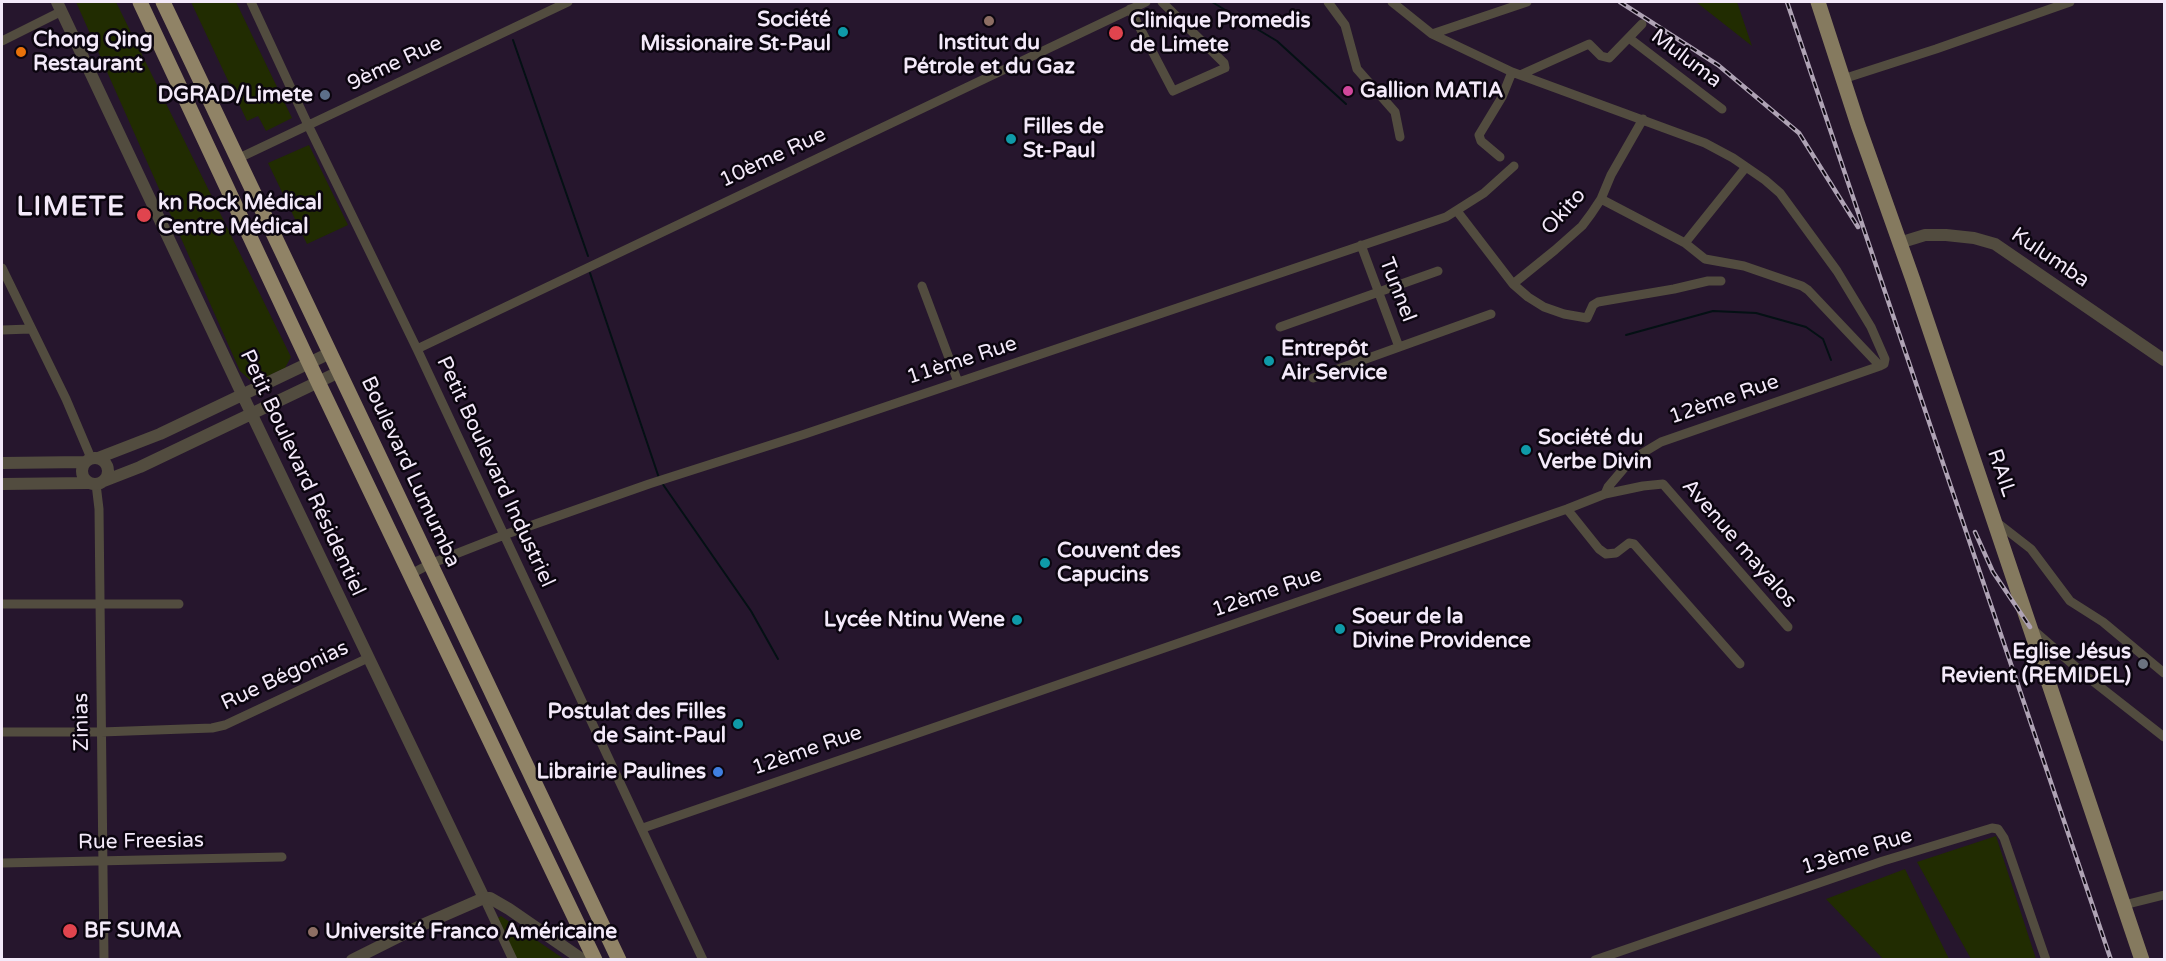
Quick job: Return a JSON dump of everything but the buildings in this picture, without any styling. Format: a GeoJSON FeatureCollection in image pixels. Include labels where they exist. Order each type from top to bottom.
{"type":"FeatureCollection","features":[{"type":"Feature","properties":{"kind":"highway","name":"Boulevard Lumumba"},"geometry":{"type":"LineString","coordinates":[[140,2],[318,382],[595,960]]}},
{"type":"Feature","properties":{"kind":"highway","name":"Boulevard Lumumba"},"geometry":{"type":"LineString","coordinates":[[163,2],[619,960]]}},
{"type":"Feature","properties":{"kind":"main road","name":"RAIL"},"geometry":{"type":"LineString","coordinates":[[1818,2],[2142,960]]}},
{"type":"Feature","properties":{"kind":"street","name":"Petit Boulevard Industriel"},"geometry":{"type":"LineString","coordinates":[[251,2],[417,349],[703,960]]}},
{"type":"Feature","properties":{"kind":"street","name":"9ème Rue"},"geometry":{"type":"LineString","coordinates":[[237,159],[568,2]]}},
{"type":"Feature","properties":{"kind":"street","name":"10ème Rue"},"geometry":{"type":"LineString","coordinates":[[417,349],[1146,2]]}},
{"type":"Feature","properties":{"kind":"street"},"geometry":{"type":"LineString","coordinates":[[1130,9],[1173,91],[1224,68],[1224,63],[1162,2]]}},
{"type":"Feature","properties":{"kind":"street"},"geometry":{"type":"LineString","coordinates":[[1328,2],[1345,25],[1357,69],[1395,112],[1400,137]]}},
{"type":"Feature","properties":{"kind":"street"},"geometry":{"type":"LineString","coordinates":[[1432,34],[1527,2]]}},
{"type":"Feature","properties":{"kind":"street"},"geometry":{"type":"LineString","coordinates":[[1843,79],[2070,2]]}},
{"type":"Feature","properties":{"kind":"street"},"geometry":{"type":"LineString","coordinates":[[1399,3],[1432,34],[1516,74],[1705,143],[1746,167],[1780,193],[1812,235],[1871,327],[1885,359],[1882,365],[1802,286],[1743,266],[1705,259],[1685,243],[1601,199]]}},
{"type":"Feature","properties":{"kind":"street"},"geometry":{"type":"LineString","coordinates":[[2,41],[60,6]]}},
{"type":"Feature","properties":{"kind":"street","name":"Petit Boulevard Résidentiel"},"geometry":{"type":"LineString","coordinates":[[60,6],[242,394],[513,960]]}},
{"type":"Feature","properties":{"kind":"street"},"geometry":{"type":"LineString","coordinates":[[1500,157],[1481,141],[1479,135],[1516,74],[1589,44],[1601,56],[1609,58],[1642,24]]}},
{"type":"Feature","properties":{"kind":"street","name":"Muluma"},"geometry":{"type":"LineString","coordinates":[[1629,38],[1722,109]]}},
{"type":"Feature","properties":{"kind":"street","name":"Okito"},"geometry":{"type":"LineString","coordinates":[[1513,284],[1582,226],[1601,199],[1611,175],[1642,119]]}},
{"type":"Feature","properties":{"kind":"street","name":"11ème Rue"},"geometry":{"type":"LineString","coordinates":[[411,574],[430,564],[504,535],[649,484],[1446,217],[1484,193],[1514,166]]}},
{"type":"Feature","properties":{"kind":"street"},"geometry":{"type":"LineString","coordinates":[[1685,243],[1746,167]]}},
{"type":"Feature","properties":{"kind":"street"},"geometry":{"type":"LineString","coordinates":[[1457,211],[1513,284],[1528,297],[1544,307],[1583,318],[1587,318],[1593,305],[1598,302],[1707,281],[1721,281]]}},
{"type":"Feature","properties":{"kind":"street","name":"Kulumba"},"geometry":{"type":"LineString","coordinates":[[1899,243],[1925,235],[1946,235],[1974,238],[1995,244],[2164,360]]}},
{"type":"Feature","properties":{"kind":"street","name":"Tunnel"},"geometry":{"type":"LineString","coordinates":[[1361,245],[1399,347]]}},
{"type":"Feature","properties":{"kind":"street"},"geometry":{"type":"LineString","coordinates":[[2,268],[66,399],[92,460]]}},
{"type":"Feature","properties":{"kind":"street"},"geometry":{"type":"LineString","coordinates":[[1280,327],[1438,271]]}},
{"type":"Feature","properties":{"kind":"street"},"geometry":{"type":"LineString","coordinates":[[922,286],[958,382]]}},
{"type":"Feature","properties":{"kind":"street"},"geometry":{"type":"LineString","coordinates":[[1313,378],[1491,314]]}},
{"type":"Feature","properties":{"kind":"street"},"geometry":{"type":"LineString","coordinates":[[2,330],[30,329]]}},
{"type":"Feature","properties":{"kind":"street"},"geometry":{"type":"LineString","coordinates":[[96,483],[81,473],[92,460],[160,434],[330,353]]}},
{"type":"Feature","properties":{"kind":"street","name":"12ème Rue"},"geometry":{"type":"LineString","coordinates":[[643,828],[1567,509],[1605,494],[1608,487],[1631,460],[1661,442],[1882,365]]}},
{"type":"Feature","properties":{"kind":"street"},"geometry":{"type":"LineString","coordinates":[[2,484],[96,483],[140,467],[339,372]]}},
{"type":"Feature","properties":{"kind":"street"},"geometry":{"type":"LineString","coordinates":[[2,463],[92,460],[106,464],[108,468],[108,473],[96,483]]}},
{"type":"Feature","properties":{"kind":"street","name":"Zinias"},"geometry":{"type":"LineString","coordinates":[[96,483],[104,960]]}},
{"type":"Feature","properties":{"kind":"street","name":"Avenue mayalos"},"geometry":{"type":"LineString","coordinates":[[1605,494],[1663,484],[1788,627]]}},
{"type":"Feature","properties":{"kind":"street"},"geometry":{"type":"LineString","coordinates":[[1567,509],[1599,549],[1606,554],[1616,553],[1629,543],[1634,544],[1740,664]]}},
{"type":"Feature","properties":{"kind":"street"},"geometry":{"type":"LineString","coordinates":[[1995,521],[2031,549],[2070,601],[2103,622],[2164,673]]}},
{"type":"Feature","properties":{"kind":"street"},"geometry":{"type":"LineString","coordinates":[[2,604],[179,604]]}},
{"type":"Feature","properties":{"kind":"street"},"geometry":{"type":"LineString","coordinates":[[2030,627],[2085,675],[2164,737]]}},
{"type":"Feature","properties":{"kind":"street","name":"Rue Bégonias"},"geometry":{"type":"LineString","coordinates":[[2,732],[101,732],[212,728],[225,725],[368,658]]}},
{"type":"Feature","properties":{"kind":"street","name":"13ème Rue"},"geometry":{"type":"LineString","coordinates":[[1595,960],[1850,872],[1992,828],[1998,829],[2004,838],[2046,960]]}},
{"type":"Feature","properties":{"kind":"street","name":"Rue Freesias"},"geometry":{"type":"LineString","coordinates":[[2,863],[282,857]]}},
{"type":"Feature","properties":{"kind":"street"},"geometry":{"type":"LineString","coordinates":[[2124,905],[2164,895]]}},
{"type":"Feature","properties":{"kind":"street"},"geometry":{"type":"LineString","coordinates":[[351,960],[484,898],[490,898],[502,904],[583,960]]}},
{"type":"Feature","properties":{"kind":"green space"},"geometry":{"type":"Polygon","coordinates":[[[76,2],[116,2],[291,357],[285,368],[253,383],[240,371],[76,2]]]}},
{"type":"Feature","properties":{"kind":"green space"},"geometry":{"type":"Polygon","coordinates":[[[191,2],[236,2],[292,118],[266,131],[258,116],[247,121],[191,2]]]}},
{"type":"Feature","properties":{"kind":"green space"},"geometry":{"type":"Polygon","coordinates":[[[1696,2],[1737,2],[1752,46],[1696,2]]]}},
{"type":"Feature","properties":{"kind":"green space"},"geometry":{"type":"Polygon","coordinates":[[[309,145],[348,225],[307,244],[268,163],[309,145]]]}},
{"type":"Feature","properties":{"kind":"green space"},"geometry":{"type":"Polygon","coordinates":[[[1996,836],[2036,959],[1971,959],[1917,862],[1996,836]]]}},
{"type":"Feature","properties":{"kind":"green space"},"geometry":{"type":"Polygon","coordinates":[[[1905,869],[1949,959],[1883,959],[1826,899],[1905,869]]]}},
{"type":"Feature","properties":{"kind":"green space"},"geometry":{"type":"Polygon","coordinates":[[[501,916],[564,959],[516,959],[496,919],[501,916]]]}},
{"type":"Feature","properties":{"kind":"waterway"},"geometry":{"type":"LineString","coordinates":[[1212,2],[1277,41],[1346,104]]}},
{"type":"Feature","properties":{"kind":"waterway"},"geometry":{"type":"LineString","coordinates":[[513,40],[588,256]]}},
{"type":"Feature","properties":{"kind":"waterway"},"geometry":{"type":"LineString","coordinates":[[590,273],[659,478]]}},
{"type":"Feature","properties":{"kind":"waterway"},"geometry":{"type":"LineString","coordinates":[[1626,335],[1713,311],[1756,313],[1806,327],[1823,339],[1831,360]]}},
{"type":"Feature","properties":{"kind":"waterway"},"geometry":{"type":"LineString","coordinates":[[662,483],[751,611],[778,659]]}},
{"type":"Feature","properties":{"kind":"railway"},"geometry":{"type":"LineString","coordinates":[[1620,2],[1718,65],[1799,133],[1858,227]]}},
{"type":"Feature","properties":{"kind":"railway"},"geometry":{"type":"LineString","coordinates":[[1787,2],[2111,960]]}},
{"type":"Feature","properties":{"kind":"railway"},"geometry":{"type":"LineString","coordinates":[[1975,532],[1993,572],[2030,627]]}},
{"type":"Feature","properties":{"kind":"place","name":"Institut du Pétrole et du Gaz"},"geometry":{"type":"Point","coordinates":[989,21]}},
{"type":"Feature","properties":{"kind":"place","name":"Société Missionaire St-Paul"},"geometry":{"type":"Point","coordinates":[843,32]}},
{"type":"Feature","properties":{"kind":"place","name":"Clinique Promedis de Limete"},"geometry":{"type":"Point","coordinates":[1116,33]}},
{"type":"Feature","properties":{"kind":"place","name":"Chong Qing Restaurant"},"geometry":{"type":"Point","coordinates":[21,52]}},
{"type":"Feature","properties":{"kind":"place","name":"Gallion MATIA"},"geometry":{"type":"Point","coordinates":[1348,91]}},
{"type":"Feature","properties":{"kind":"place","name":"DGRAD/Limete"},"geometry":{"type":"Point","coordinates":[325,95]}},
{"type":"Feature","properties":{"kind":"place","name":"Filles de St-Paul"},"geometry":{"type":"Point","coordinates":[1011,139]}},
{"type":"Feature","properties":{"kind":"place","name":"kn Rock Médical Centre Médical"},"geometry":{"type":"Point","coordinates":[144,215]}},
{"type":"Feature","properties":{"kind":"place","name":"Entrepôt Air Service"},"geometry":{"type":"Point","coordinates":[1269,361]}},
{"type":"Feature","properties":{"kind":"place","name":"Société du Verbe Divin"},"geometry":{"type":"Point","coordinates":[1526,450]}},
{"type":"Feature","properties":{"kind":"place","name":"Couvent des Capucins"},"geometry":{"type":"Point","coordinates":[1045,563]}},
{"type":"Feature","properties":{"kind":"place","name":"Lycée Ntinu Wene"},"geometry":{"type":"Point","coordinates":[1017,620]}},
{"type":"Feature","properties":{"kind":"place","name":"Soeur de la Divine Providence"},"geometry":{"type":"Point","coordinates":[1340,629]}},
{"type":"Feature","properties":{"kind":"place","name":"Eglise Jésus Revient (REMIDEL)"},"geometry":{"type":"Point","coordinates":[2143,664]}},
{"type":"Feature","properties":{"kind":"place","name":"Postulat des Filles de Saint-Paul"},"geometry":{"type":"Point","coordinates":[738,724]}},
{"type":"Feature","properties":{"kind":"place","name":"Librairie Paulines"},"geometry":{"type":"Point","coordinates":[718,772]}},
{"type":"Feature","properties":{"kind":"place","name":"BF SUMA"},"geometry":{"type":"Point","coordinates":[70,931]}},
{"type":"Feature","properties":{"kind":"place","name":"Université Franco Américaine"},"geometry":{"type":"Point","coordinates":[313,932]}},
{"type":"Feature","properties":{"kind":"district","name":"LIMETE"},"geometry":{"type":"Point","coordinates":[71,208]}}]}
